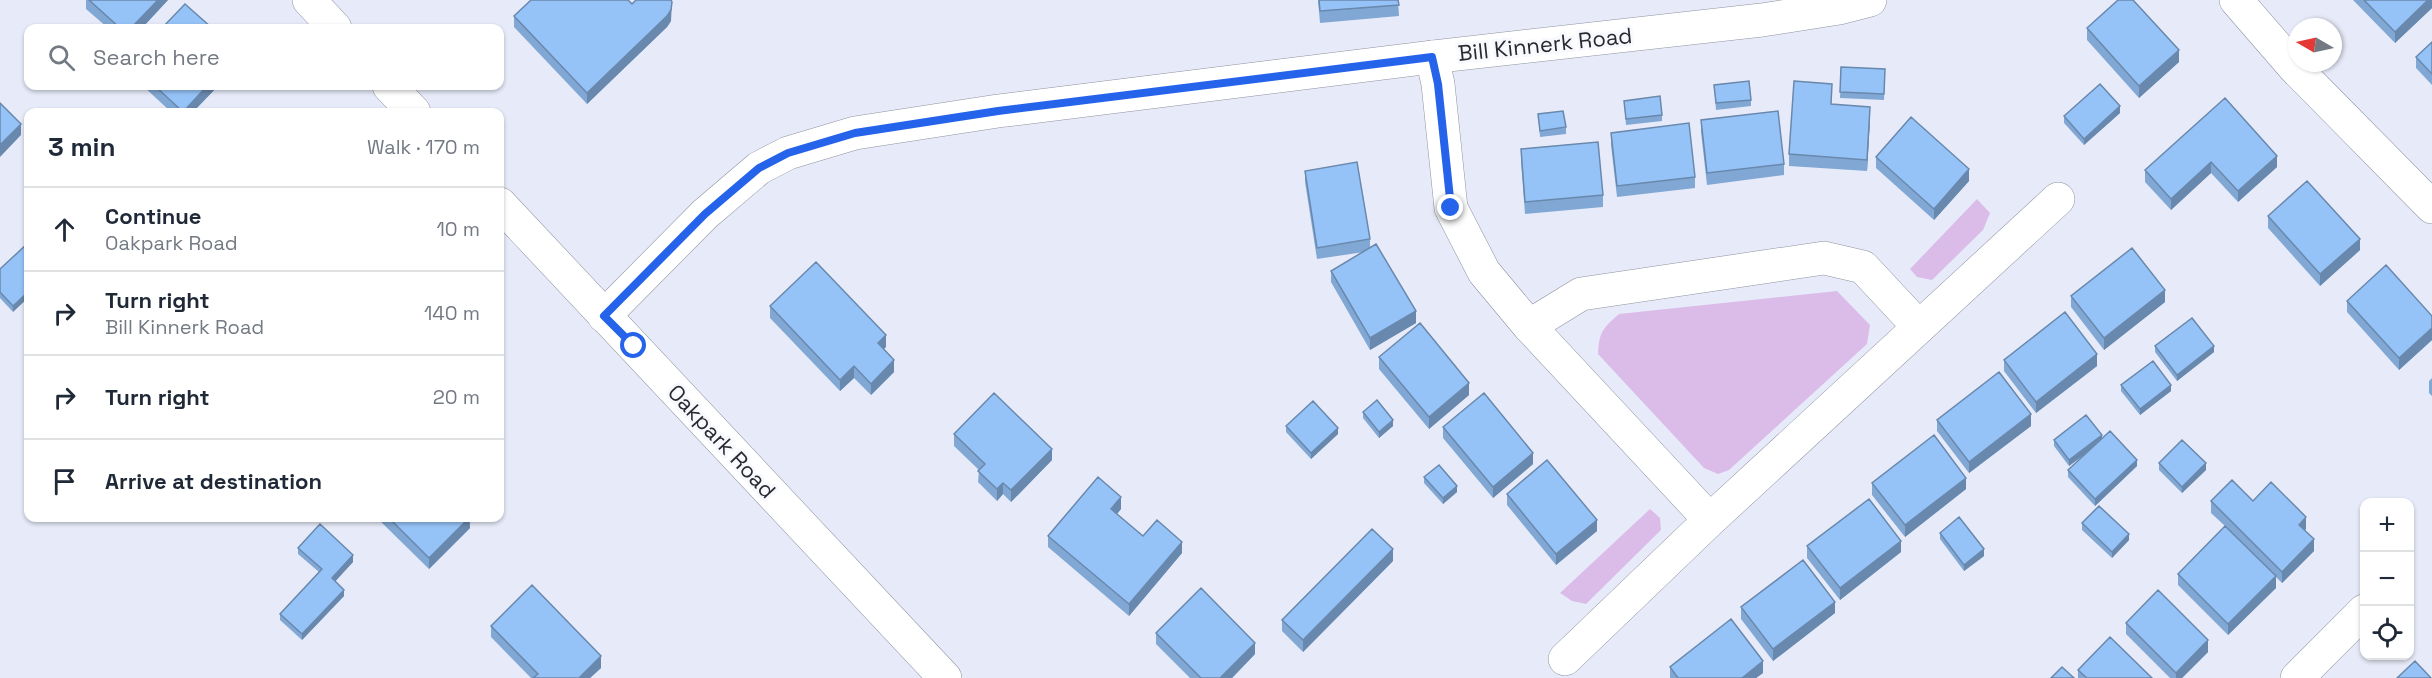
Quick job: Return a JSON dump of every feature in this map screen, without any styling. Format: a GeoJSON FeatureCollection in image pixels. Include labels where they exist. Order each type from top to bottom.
{"type":"FeatureCollection","features":[{"type":"Feature","properties":{"kind":"street"},"geometry":{"type":"LineString","coordinates":[[309,0],[331,24]]}},
{"type":"Feature","properties":{"kind":"street","name":"Bill Kinnerk Road"},"geometry":{"type":"LineString","coordinates":[[604,316],[705,214],[759,168],[788,153],[855,133],[998,111],[1432,57],[1762,20],[1839,8],[1870,0]]}},
{"type":"Feature","properties":{"kind":"street"},"geometry":{"type":"LineString","coordinates":[[2236,0],[2294,67],[2432,207]]}},
{"type":"Feature","properties":{"kind":"street"},"geometry":{"type":"LineString","coordinates":[[1432,57],[1438,84],[1451,208],[1484,272],[1529,326],[1710,520]]}},
{"type":"Feature","properties":{"kind":"street"},"geometry":{"type":"LineString","coordinates":[[393,90],[410,108]]}},
{"type":"Feature","properties":{"kind":"street"},"geometry":{"type":"LineString","coordinates":[[1564,659],[1710,520],[2058,199]]}},
{"type":"Feature","properties":{"kind":"street","name":"Oakpark Road"},"geometry":{"type":"LineString","coordinates":[[504,208],[945,678]]}},
{"type":"Feature","properties":{"kind":"street"},"geometry":{"type":"LineString","coordinates":[[1529,326],[1581,294],[1824,258],[1863,267],[1919,327]]}},
{"type":"Feature","properties":{"kind":"street"},"geometry":{"type":"LineString","coordinates":[[2297,678],[2360,615]]}},
{"type":"Feature","properties":{"kind":"shaded area"},"geometry":{"type":"Polygon","coordinates":[[[1977,199],[1990,213],[1983,230],[1932,280],[1917,277],[1910,269],[1977,199]]]}},
{"type":"Feature","properties":{"kind":"shaded area"},"geometry":{"type":"Polygon","coordinates":[[[1837,291],[1870,325],[1867,344],[1729,470],[1718,474],[1704,468],[1598,354],[1599,340],[1603,331],[1619,314],[1837,291]]]}},
{"type":"Feature","properties":{"kind":"shaded area"},"geometry":{"type":"Polygon","coordinates":[[[1650,509],[1660,518],[1661,530],[1586,604],[1572,601],[1560,593],[1650,509]]]}},
{"type":"Feature","properties":{"kind":"building"},"geometry":{"type":"Polygon","coordinates":[[[89,0],[158,0],[135,24],[116,24],[89,0]]]}},
{"type":"Feature","properties":{"kind":"building"},"geometry":{"type":"Polygon","coordinates":[[[531,0],[628,0],[632,4],[636,0],[671,0],[672,2],[667,16],[587,93],[514,16],[531,0]]]}},
{"type":"Feature","properties":{"kind":"building"},"geometry":{"type":"Polygon","coordinates":[[[1319,0],[1398,0],[1399,5],[1320,11],[1319,0]]]}},
{"type":"Feature","properties":{"kind":"building"},"geometry":{"type":"Polygon","coordinates":[[[2118,0],[2133,0],[2179,50],[2139,86],[2087,28],[2118,0]]]}},
{"type":"Feature","properties":{"kind":"building"},"geometry":{"type":"Polygon","coordinates":[[[2364,0],[2428,0],[2395,32],[2364,0]]]}},
{"type":"Feature","properties":{"kind":"building"},"geometry":{"type":"Polygon","coordinates":[[[185,4],[208,24],[166,24],[185,4]]]}},
{"type":"Feature","properties":{"kind":"building"},"geometry":{"type":"Polygon","coordinates":[[[2432,42],[2432,74],[2416,57],[2432,42]]]}},
{"type":"Feature","properties":{"kind":"building"},"geometry":{"type":"Polygon","coordinates":[[[1841,67],[1885,69],[1884,94],[1840,92],[1841,67]]]}},
{"type":"Feature","properties":{"kind":"building"},"geometry":{"type":"Polygon","coordinates":[[[1749,81],[1751,100],[1716,103],[1714,85],[1749,81]]]}},
{"type":"Feature","properties":{"kind":"building"},"geometry":{"type":"Polygon","coordinates":[[[1794,81],[1832,84],[1831,104],[1870,107],[1867,160],[1789,154],[1794,81]]]}},
{"type":"Feature","properties":{"kind":"building"},"geometry":{"type":"Polygon","coordinates":[[[2100,84],[2120,106],[2084,139],[2064,116],[2100,84]]]}},
{"type":"Feature","properties":{"kind":"building"},"geometry":{"type":"Polygon","coordinates":[[[159,90],[203,90],[187,108],[179,108],[159,90]]]}},
{"type":"Feature","properties":{"kind":"building"},"geometry":{"type":"Polygon","coordinates":[[[1660,96],[1662,115],[1626,119],[1624,101],[1660,96]]]}},
{"type":"Feature","properties":{"kind":"building"},"geometry":{"type":"Polygon","coordinates":[[[2225,98],[2277,156],[2238,191],[2211,162],[2171,199],[2145,170],[2225,98]]]}},
{"type":"Feature","properties":{"kind":"building"},"geometry":{"type":"Polygon","coordinates":[[[0,103],[21,124],[0,145],[0,103]]]}},
{"type":"Feature","properties":{"kind":"building"},"geometry":{"type":"Polygon","coordinates":[[[1563,111],[1566,127],[1540,131],[1538,114],[1563,111]]]}},
{"type":"Feature","properties":{"kind":"building"},"geometry":{"type":"Polygon","coordinates":[[[1778,111],[1784,164],[1707,173],[1701,120],[1778,111]]]}},
{"type":"Feature","properties":{"kind":"building"},"geometry":{"type":"Polygon","coordinates":[[[1911,117],[1969,169],[1934,209],[1876,157],[1911,117]]]}},
{"type":"Feature","properties":{"kind":"building"},"geometry":{"type":"Polygon","coordinates":[[[1689,123],[1695,177],[1617,186],[1611,133],[1689,123]]]}},
{"type":"Feature","properties":{"kind":"building"},"geometry":{"type":"Polygon","coordinates":[[[1598,142],[1603,195],[1525,202],[1521,149],[1598,142]]]}},
{"type":"Feature","properties":{"kind":"building"},"geometry":{"type":"Polygon","coordinates":[[[1357,162],[1370,239],[1317,248],[1305,171],[1357,162]]]}},
{"type":"Feature","properties":{"kind":"building"},"geometry":{"type":"Polygon","coordinates":[[[2307,181],[2360,239],[2320,274],[2268,216],[2307,181]]]}},
{"type":"Feature","properties":{"kind":"building"},"geometry":{"type":"Polygon","coordinates":[[[1376,244],[1416,311],[1370,338],[1331,271],[1376,244]]]}},
{"type":"Feature","properties":{"kind":"building"},"geometry":{"type":"Polygon","coordinates":[[[24,247],[24,296],[13,306],[0,292],[0,269],[24,247]]]}},
{"type":"Feature","properties":{"kind":"building"},"geometry":{"type":"Polygon","coordinates":[[[2132,248],[2165,290],[2104,338],[2071,296],[2132,248]]]}},
{"type":"Feature","properties":{"kind":"building"},"geometry":{"type":"Polygon","coordinates":[[[816,262],[886,335],[878,343],[894,360],[871,384],[854,366],[840,380],[770,306],[816,262]]]}},
{"type":"Feature","properties":{"kind":"building"},"geometry":{"type":"Polygon","coordinates":[[[2386,265],[2432,316],[2432,328],[2399,358],[2347,301],[2386,265]]]}},
{"type":"Feature","properties":{"kind":"building"},"geometry":{"type":"Polygon","coordinates":[[[2065,312],[2097,354],[2036,402],[2004,360],[2065,312]]]}},
{"type":"Feature","properties":{"kind":"building"},"geometry":{"type":"Polygon","coordinates":[[[2192,318],[2214,346],[2177,375],[2155,346],[2192,318]]]}},
{"type":"Feature","properties":{"kind":"building"},"geometry":{"type":"Polygon","coordinates":[[[1420,323],[1469,383],[1429,417],[1379,357],[1420,323]]]}},
{"type":"Feature","properties":{"kind":"building"},"geometry":{"type":"Polygon","coordinates":[[[2153,361],[2171,385],[2140,409],[2121,385],[2153,361]]]}},
{"type":"Feature","properties":{"kind":"building"},"geometry":{"type":"Polygon","coordinates":[[[1999,372],[2031,414],[1969,462],[1937,420],[1999,372]]]}},
{"type":"Feature","properties":{"kind":"building"},"geometry":{"type":"Polygon","coordinates":[[[994,393],[1052,449],[1011,490],[1003,483],[997,489],[978,471],[985,464],[954,434],[994,393]]]}},
{"type":"Feature","properties":{"kind":"building"},"geometry":{"type":"Polygon","coordinates":[[[1484,393],[1533,453],[1493,487],[1443,427],[1484,393]]]}},
{"type":"Feature","properties":{"kind":"building"},"geometry":{"type":"Polygon","coordinates":[[[1377,400],[1393,420],[1379,432],[1363,412],[1377,400]]]}},
{"type":"Feature","properties":{"kind":"building"},"geometry":{"type":"Polygon","coordinates":[[[1313,401],[1338,428],[1311,453],[1286,426],[1313,401]]]}},
{"type":"Feature","properties":{"kind":"building"},"geometry":{"type":"Polygon","coordinates":[[[2086,415],[2102,435],[2069,460],[2054,440],[2086,415]]]}},
{"type":"Feature","properties":{"kind":"building"},"geometry":{"type":"Polygon","coordinates":[[[2110,431],[2137,460],[2095,499],[2068,470],[2110,431]]]}},
{"type":"Feature","properties":{"kind":"building"},"geometry":{"type":"Polygon","coordinates":[[[1934,435],[1966,478],[1905,525],[1872,483],[1934,435]]]}},
{"type":"Feature","properties":{"kind":"building"},"geometry":{"type":"Polygon","coordinates":[[[2182,440],[2206,463],[2182,487],[2159,463],[2182,440]]]}},
{"type":"Feature","properties":{"kind":"building"},"geometry":{"type":"Polygon","coordinates":[[[1547,460],[1597,520],[1556,554],[1507,494],[1547,460]]]}},
{"type":"Feature","properties":{"kind":"building"},"geometry":{"type":"Polygon","coordinates":[[[1439,465],[1457,486],[1443,498],[1424,477],[1439,465]]]}},
{"type":"Feature","properties":{"kind":"building"},"geometry":{"type":"Polygon","coordinates":[[[1098,477],[1121,497],[1111,509],[1143,536],[1157,520],[1182,542],[1129,604],[1048,536],[1098,477]]]}},
{"type":"Feature","properties":{"kind":"building"},"geometry":{"type":"Polygon","coordinates":[[[2232,480],[2253,501],[2271,482],[2306,517],[2299,525],[2314,539],[2282,572],[2211,501],[2232,480]]]}},
{"type":"Feature","properties":{"kind":"building"},"geometry":{"type":"Polygon","coordinates":[[[1869,499],[1901,541],[1840,588],[1807,546],[1869,499]]]}},
{"type":"Feature","properties":{"kind":"building"},"geometry":{"type":"Polygon","coordinates":[[[2099,506],[2129,534],[2112,552],[2082,523],[2099,506]]]}},
{"type":"Feature","properties":{"kind":"building"},"geometry":{"type":"Polygon","coordinates":[[[1959,517],[1984,549],[1964,565],[1940,533],[1959,517]]]}},
{"type":"Feature","properties":{"kind":"building"},"geometry":{"type":"Polygon","coordinates":[[[393,522],[465,522],[429,558],[393,522]]]}},
{"type":"Feature","properties":{"kind":"building"},"geometry":{"type":"Polygon","coordinates":[[[320,524],[353,555],[332,578],[344,590],[302,634],[280,614],[322,569],[298,548],[320,524]]]}},
{"type":"Feature","properties":{"kind":"building"},"geometry":{"type":"Polygon","coordinates":[[[2225,526],[2276,576],[2228,624],[2178,574],[2225,526]]]}},
{"type":"Feature","properties":{"kind":"building"},"geometry":{"type":"Polygon","coordinates":[[[1372,529],[1393,549],[1303,640],[1282,620],[1372,529]]]}},
{"type":"Feature","properties":{"kind":"building"},"geometry":{"type":"Polygon","coordinates":[[[1803,560],[1835,602],[1773,649],[1741,607],[1803,560]]]}},
{"type":"Feature","properties":{"kind":"building"},"geometry":{"type":"Polygon","coordinates":[[[532,585],[601,656],[579,678],[533,678],[538,674],[491,626],[532,585]]]}},
{"type":"Feature","properties":{"kind":"building"},"geometry":{"type":"Polygon","coordinates":[[[1201,588],[1255,643],[1220,678],[1201,678],[1156,633],[1201,588]]]}},
{"type":"Feature","properties":{"kind":"building"},"geometry":{"type":"Polygon","coordinates":[[[2158,590],[2208,640],[2176,673],[2126,623],[2158,590]]]}},
{"type":"Feature","properties":{"kind":"building"},"geometry":{"type":"Polygon","coordinates":[[[1731,619],[1763,661],[1742,678],[1678,678],[1670,667],[1731,619]]]}},
{"type":"Feature","properties":{"kind":"building"},"geometry":{"type":"Polygon","coordinates":[[[2110,637],[2152,678],[2087,678],[2078,670],[2110,637]]]}},
{"type":"Feature","properties":{"kind":"building"},"geometry":{"type":"Polygon","coordinates":[[[2415,661],[2431,678],[2397,678],[2415,661]]]}},
{"type":"Feature","properties":{"kind":"building"},"geometry":{"type":"Polygon","coordinates":[[[2062,667],[2074,678],[2051,678],[2062,667]]]}},
{"type":"Feature","properties":{"kind":"route"},"geometry":{"type":"LineString","coordinates":[[634,346],[604,316],[705,214],[759,168],[788,153],[855,133],[998,111],[1432,57],[1438,84],[1451,208]]}}]}
